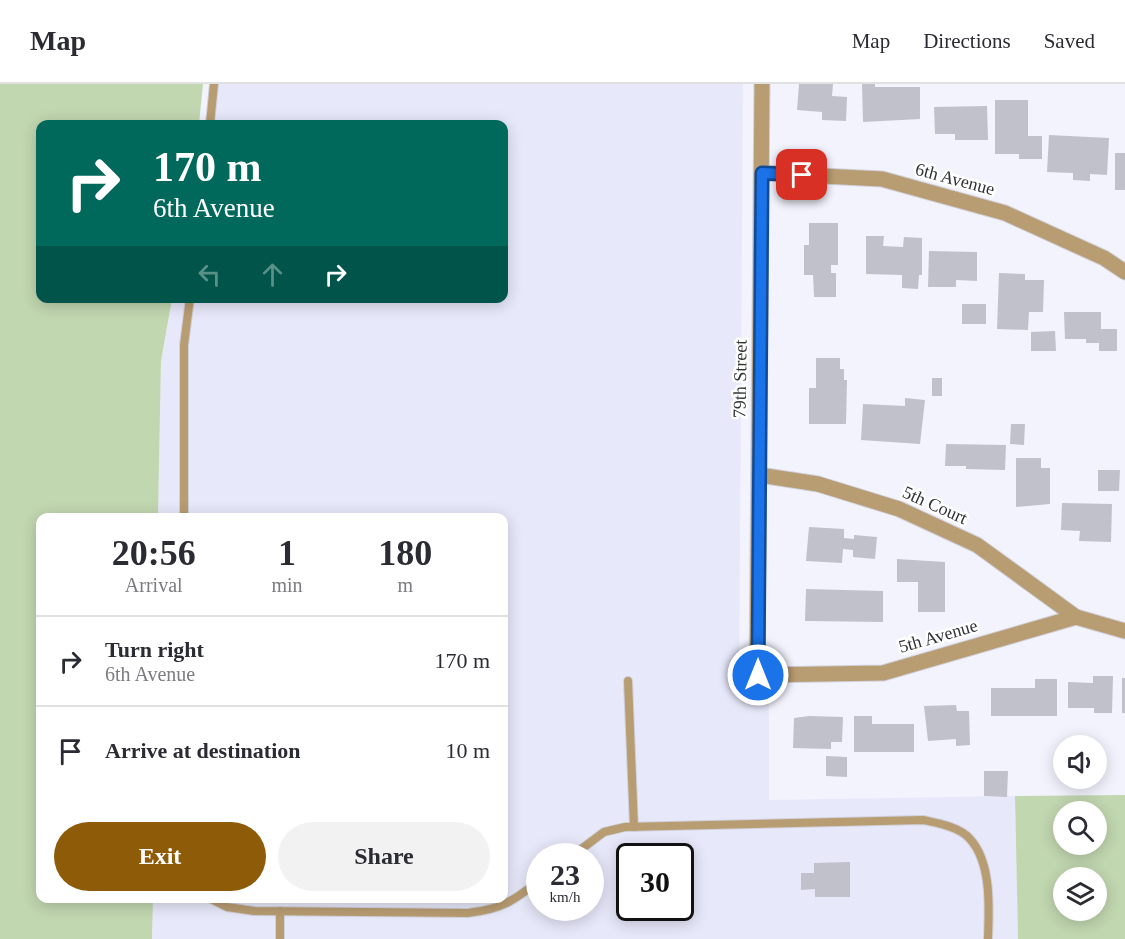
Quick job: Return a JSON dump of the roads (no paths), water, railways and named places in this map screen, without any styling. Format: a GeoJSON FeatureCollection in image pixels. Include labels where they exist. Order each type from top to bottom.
{"type":"FeatureCollection","features":[{"type":"Feature","properties":{"kind":"street","name":"79th Street"},"geometry":{"type":"LineString","coordinates":[[758,675],[762,84]]}},
{"type":"Feature","properties":{"kind":"street","name":"6th Avenue"},"geometry":{"type":"LineString","coordinates":[[762,173],[882,179],[1005,213],[1104,258],[1125,272]]}},
{"type":"Feature","properties":{"kind":"street","name":"5th Court"},"geometry":{"type":"LineString","coordinates":[[759,475],[818,484],[899,509],[976,545],[1076,617]]}},
{"type":"Feature","properties":{"kind":"street"},"geometry":{"type":"LineString","coordinates":[[1076,617],[1125,631]]}},
{"type":"Feature","properties":{"kind":"street","name":"5th Avenue"},"geometry":{"type":"LineString","coordinates":[[758,675],[883,673],[1076,617]]}},
{"type":"Feature","properties":{"kind":"lane"},"geometry":{"type":"LineString","coordinates":[[210,120],[214,84]]}},
{"type":"Feature","properties":{"kind":"lane"},"geometry":{"type":"LineString","coordinates":[[184,513],[184,345],[189,303]]}},
{"type":"Feature","properties":{"kind":"lane"},"geometry":{"type":"LineString","coordinates":[[628,681],[634,827]]}},
{"type":"Feature","properties":{"kind":"lane"},"geometry":{"type":"LineString","coordinates":[[589,843],[604,832],[634,827],[922,820],[946,826],[970,838],[982,863],[989,896],[988,939]]}},
{"type":"Feature","properties":{"kind":"lane"},"geometry":{"type":"LineString","coordinates":[[219,903],[227,907],[254,911],[468,913],[508,904],[526,890]]}},
{"type":"Feature","properties":{"kind":"lane"},"geometry":{"type":"LineString","coordinates":[[280,911],[280,939]]}}]}
